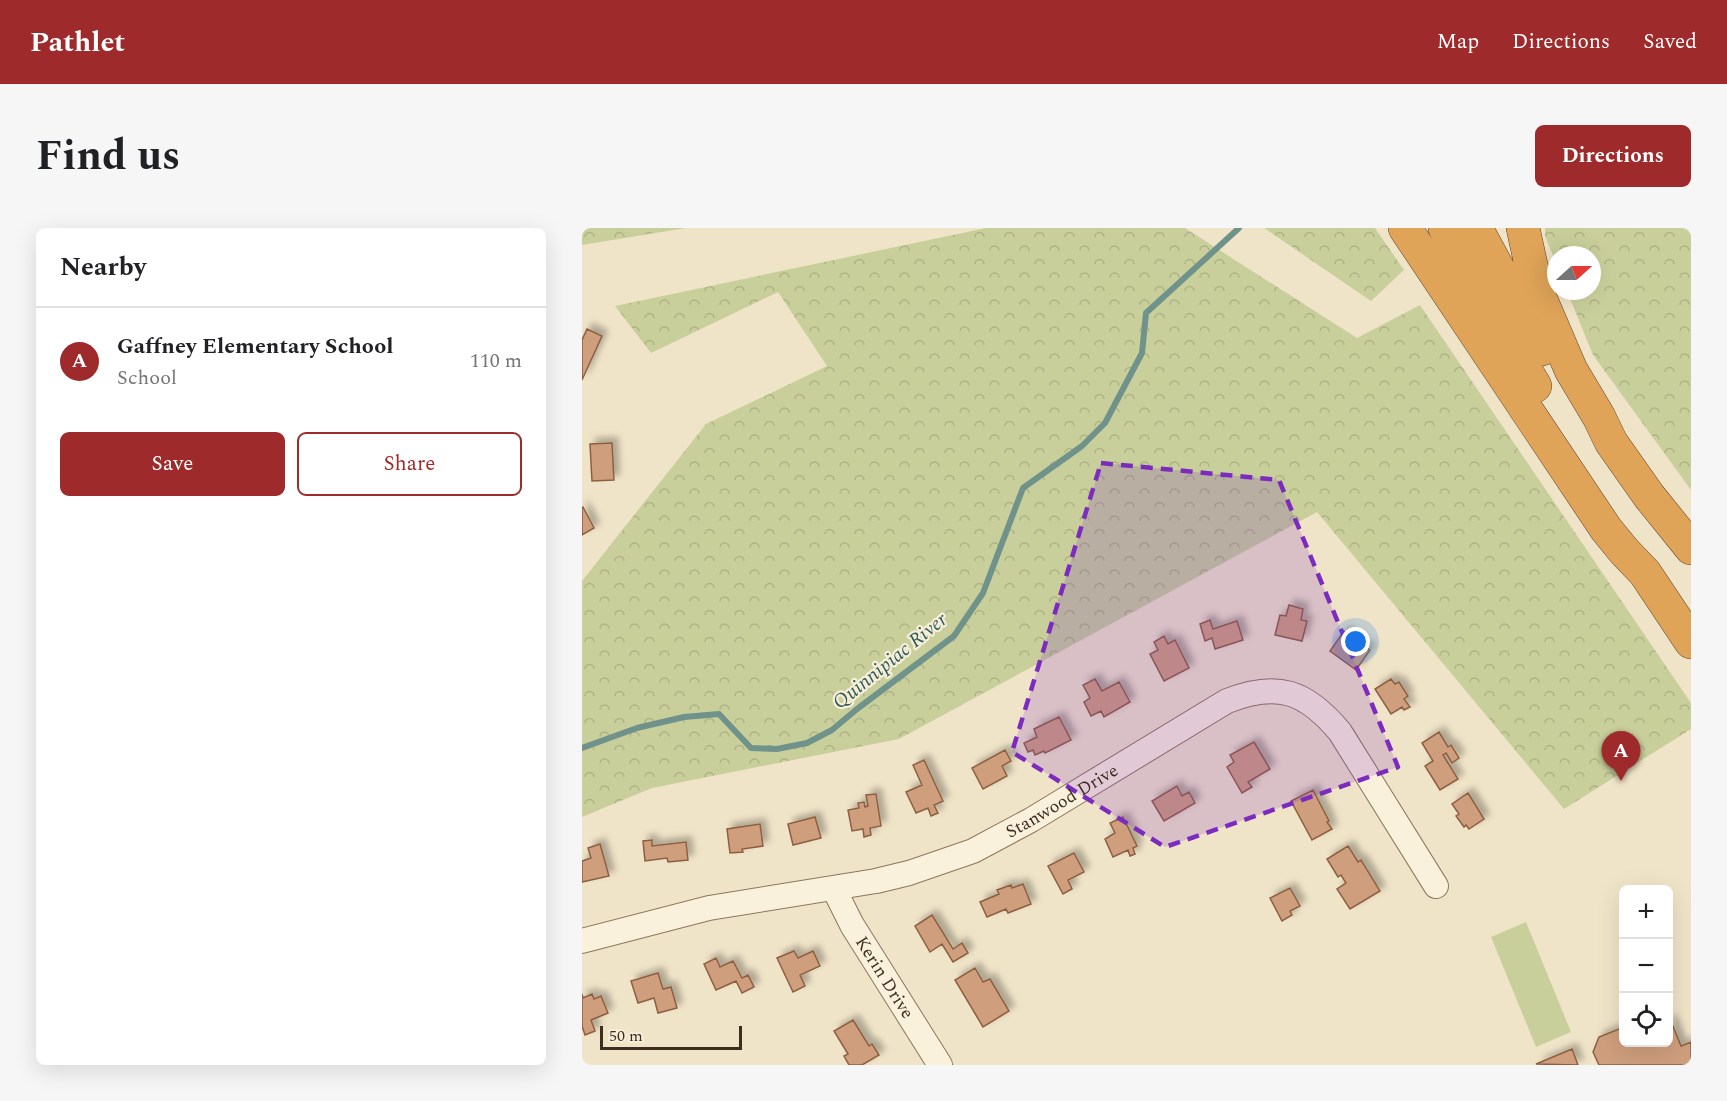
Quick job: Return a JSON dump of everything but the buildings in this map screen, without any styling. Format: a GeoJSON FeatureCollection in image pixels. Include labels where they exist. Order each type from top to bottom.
{"type":"FeatureCollection","features":[{"type":"Feature","properties":{"kind":"highway"},"geometry":{"type":"LineString","coordinates":[[1405,228],[1606,529],[1645,573],[1691,642]]}},
{"type":"Feature","properties":{"kind":"highway"},"geometry":{"type":"LineString","coordinates":[[1445,228],[1520,363],[1626,525],[1645,573]]}},
{"type":"Feature","properties":{"kind":"highway"},"geometry":{"type":"LineString","coordinates":[[1476,228],[1560,378],[1591,423],[1611,442],[1691,548]]}},
{"type":"Feature","properties":{"kind":"highway"},"geometry":{"type":"LineString","coordinates":[[1523,228],[1533,274],[1554,333],[1571,370],[1611,442]]}},
{"type":"Feature","properties":{"kind":"street","name":"Stanwood Drive"},"geometry":{"type":"LineString","coordinates":[[582,941],[709,908],[834,889],[909,873],[973,850],[1031,820],[1227,701],[1246,693],[1267,690],[1288,693],[1324,712],[1340,732],[1436,886]]}},
{"type":"Feature","properties":{"kind":"street","name":"Kerin Drive"},"geometry":{"type":"LineString","coordinates":[[834,889],[852,926],[940,1065]]}},
{"type":"Feature","properties":{"kind":"highlighted area"},"geometry":{"type":"Polygon","coordinates":[[[1101,463],[1279,480],[1398,767],[1165,847],[1012,752],[1101,463]]]}},
{"type":"Feature","properties":{"kind":"green space"},"geometry":{"type":"Polygon","coordinates":[[[582,228],[686,228],[582,245],[582,228]]]}},
{"type":"Feature","properties":{"kind":"green space"},"geometry":{"type":"Polygon","coordinates":[[[986,228],[1185,228],[1357,338],[1420,305],[1691,703],[1691,729],[1564,809],[1317,512],[899,739],[652,788],[582,817],[582,581],[706,424],[827,366],[778,292],[651,353],[615,306],[986,228]]]}},
{"type":"Feature","properties":{"kind":"green space"},"geometry":{"type":"Polygon","coordinates":[[[1264,228],[1375,228],[1404,270],[1371,301],[1264,228]]]}},
{"type":"Feature","properties":{"kind":"green space"},"geometry":{"type":"Polygon","coordinates":[[[1545,228],[1691,228],[1691,490],[1593,355],[1571,300],[1601,300],[1601,246],[1549,246],[1545,228]]]}},
{"type":"Feature","properties":{"kind":"green space"},"geometry":{"type":"Polygon","coordinates":[[[1526,922],[1571,1032],[1536,1047],[1491,937],[1526,922]]]}},
{"type":"Feature","properties":{"kind":"waterway","name":"Quinnipiac River"},"geometry":{"type":"LineString","coordinates":[[582,748],[637,728],[684,717],[719,714],[751,748],[777,749],[807,743],[832,730],[954,636],[983,593],[1023,488],[1082,446],[1105,423],[1142,353],[1146,313],[1239,228]]}},
{"type":"Feature","properties":{"kind":"place","name":"Gaffney Elementary School"},"geometry":{"type":"Point","coordinates":[1621,781]}}]}
